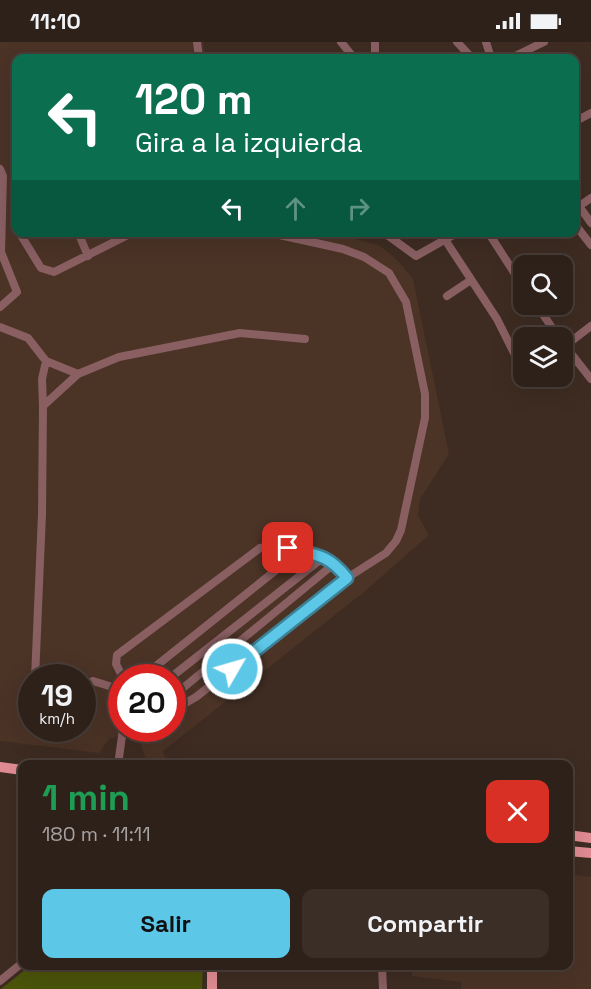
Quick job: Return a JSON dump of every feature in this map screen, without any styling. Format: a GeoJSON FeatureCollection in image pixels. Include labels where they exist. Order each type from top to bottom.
{"type":"FeatureCollection","features":[{"type":"Feature","properties":{"kind":"main road"},"geometry":{"type":"LineString","coordinates":[[0,767],[18,769]]}},
{"type":"Feature","properties":{"kind":"main road"},"geometry":{"type":"LineString","coordinates":[[573,836],[591,838]]}},
{"type":"Feature","properties":{"kind":"main road"},"geometry":{"type":"LineString","coordinates":[[573,851],[591,853]]}},
{"type":"Feature","properties":{"kind":"main road"},"geometry":{"type":"LineString","coordinates":[[212,970],[212,989]]}},
{"type":"Feature","properties":{"kind":"street"},"geometry":{"type":"LineString","coordinates":[[341,42],[351,54]]}},
{"type":"Feature","properties":{"kind":"street"},"geometry":{"type":"LineString","coordinates":[[456,42],[468,54]]}},
{"type":"Feature","properties":{"kind":"street"},"geometry":{"type":"LineString","coordinates":[[519,54],[543,42]]}},
{"type":"Feature","properties":{"kind":"street"},"geometry":{"type":"LineString","coordinates":[[0,169],[3,176],[1,252],[17,292],[0,307]]}},
{"type":"Feature","properties":{"kind":"street"},"geometry":{"type":"LineString","coordinates":[[579,209],[591,223]]}},
{"type":"Feature","properties":{"kind":"street"},"geometry":{"type":"LineString","coordinates":[[579,229],[591,245]]}},
{"type":"Feature","properties":{"kind":"street"},"geometry":{"type":"LineString","coordinates":[[23,237],[41,268],[54,272],[124,237]]}},
{"type":"Feature","properties":{"kind":"street"},"geometry":{"type":"LineString","coordinates":[[80,237],[88,256]]}},
{"type":"Feature","properties":{"kind":"street"},"geometry":{"type":"LineString","coordinates":[[186,703],[347,578],[386,553],[401,530],[425,418],[425,394],[406,302],[400,288],[389,273],[364,257],[286,237]]}},
{"type":"Feature","properties":{"kind":"street"},"geometry":{"type":"LineString","coordinates":[[390,237],[416,256],[442,237]]}},
{"type":"Feature","properties":{"kind":"street"},"geometry":{"type":"LineString","coordinates":[[444,237],[497,319],[513,352]]}},
{"type":"Feature","properties":{"kind":"street"},"geometry":{"type":"LineString","coordinates":[[495,237],[513,269]]}},
{"type":"Feature","properties":{"kind":"street"},"geometry":{"type":"LineString","coordinates":[[447,296],[471,280]]}},
{"type":"Feature","properties":{"kind":"street"},"geometry":{"type":"LineString","coordinates":[[573,338],[591,326]]}},
{"type":"Feature","properties":{"kind":"street"},"geometry":{"type":"LineString","coordinates":[[0,327],[28,338],[46,361],[78,374]]}},
{"type":"Feature","properties":{"kind":"street"},"geometry":{"type":"LineString","coordinates":[[43,406],[78,374],[119,357],[240,333],[305,339]]}},
{"type":"Feature","properties":{"kind":"street"},"geometry":{"type":"LineString","coordinates":[[573,356],[591,380]]}},
{"type":"Feature","properties":{"kind":"street"},"geometry":{"type":"LineString","coordinates":[[36,664],[42,514],[42,379],[46,361]]}},
{"type":"Feature","properties":{"kind":"street"},"geometry":{"type":"LineString","coordinates":[[116,664],[117,655],[260,548],[275,544],[325,556],[335,563],[347,578]]}},
{"type":"Feature","properties":{"kind":"street"},"geometry":{"type":"LineString","coordinates":[[159,664],[300,551]]}},
{"type":"Feature","properties":{"kind":"street"},"geometry":{"type":"LineString","coordinates":[[186,665],[325,556]]}},
{"type":"Feature","properties":{"kind":"street"},"geometry":{"type":"LineString","coordinates":[[186,686],[335,563]]}},
{"type":"Feature","properties":{"kind":"street"},"geometry":{"type":"LineString","coordinates":[[119,760],[121,742]]}},
{"type":"Feature","properties":{"kind":"street"},"geometry":{"type":"LineString","coordinates":[[0,981],[18,966]]}},
{"type":"Feature","properties":{"kind":"street"},"geometry":{"type":"LineString","coordinates":[[382,970],[383,989]]}},
{"type":"Feature","properties":{"kind":"shaded area"},"geometry":{"type":"Polygon","coordinates":[[[0,42],[203,42],[205,54],[12,54],[12,237],[346,237],[379,245],[397,260],[413,279],[449,454],[420,499],[418,516],[429,535],[364,592],[186,733],[186,664],[108,664],[108,740],[99,753],[0,741],[0,42]]]}},
{"type":"Feature","properties":{"kind":"shaded area"},"geometry":{"type":"Polygon","coordinates":[[[140,742],[174,742],[163,751],[165,760],[146,760],[140,742]]]}},
{"type":"Feature","properties":{"kind":"shaded area"},"geometry":{"type":"Polygon","coordinates":[[[573,875],[591,877],[591,989],[461,989],[461,982],[412,976],[412,970],[573,970],[573,875]]]}},
{"type":"Feature","properties":{"kind":"green space"},"geometry":{"type":"Polygon","coordinates":[[[25,970],[203,970],[202,989],[1,989],[25,970]]]}},
{"type":"Feature","properties":{"kind":"route"},"geometry":{"type":"LineString","coordinates":[[232,669],[347,578],[335,563],[325,556],[288,548]]}}]}
